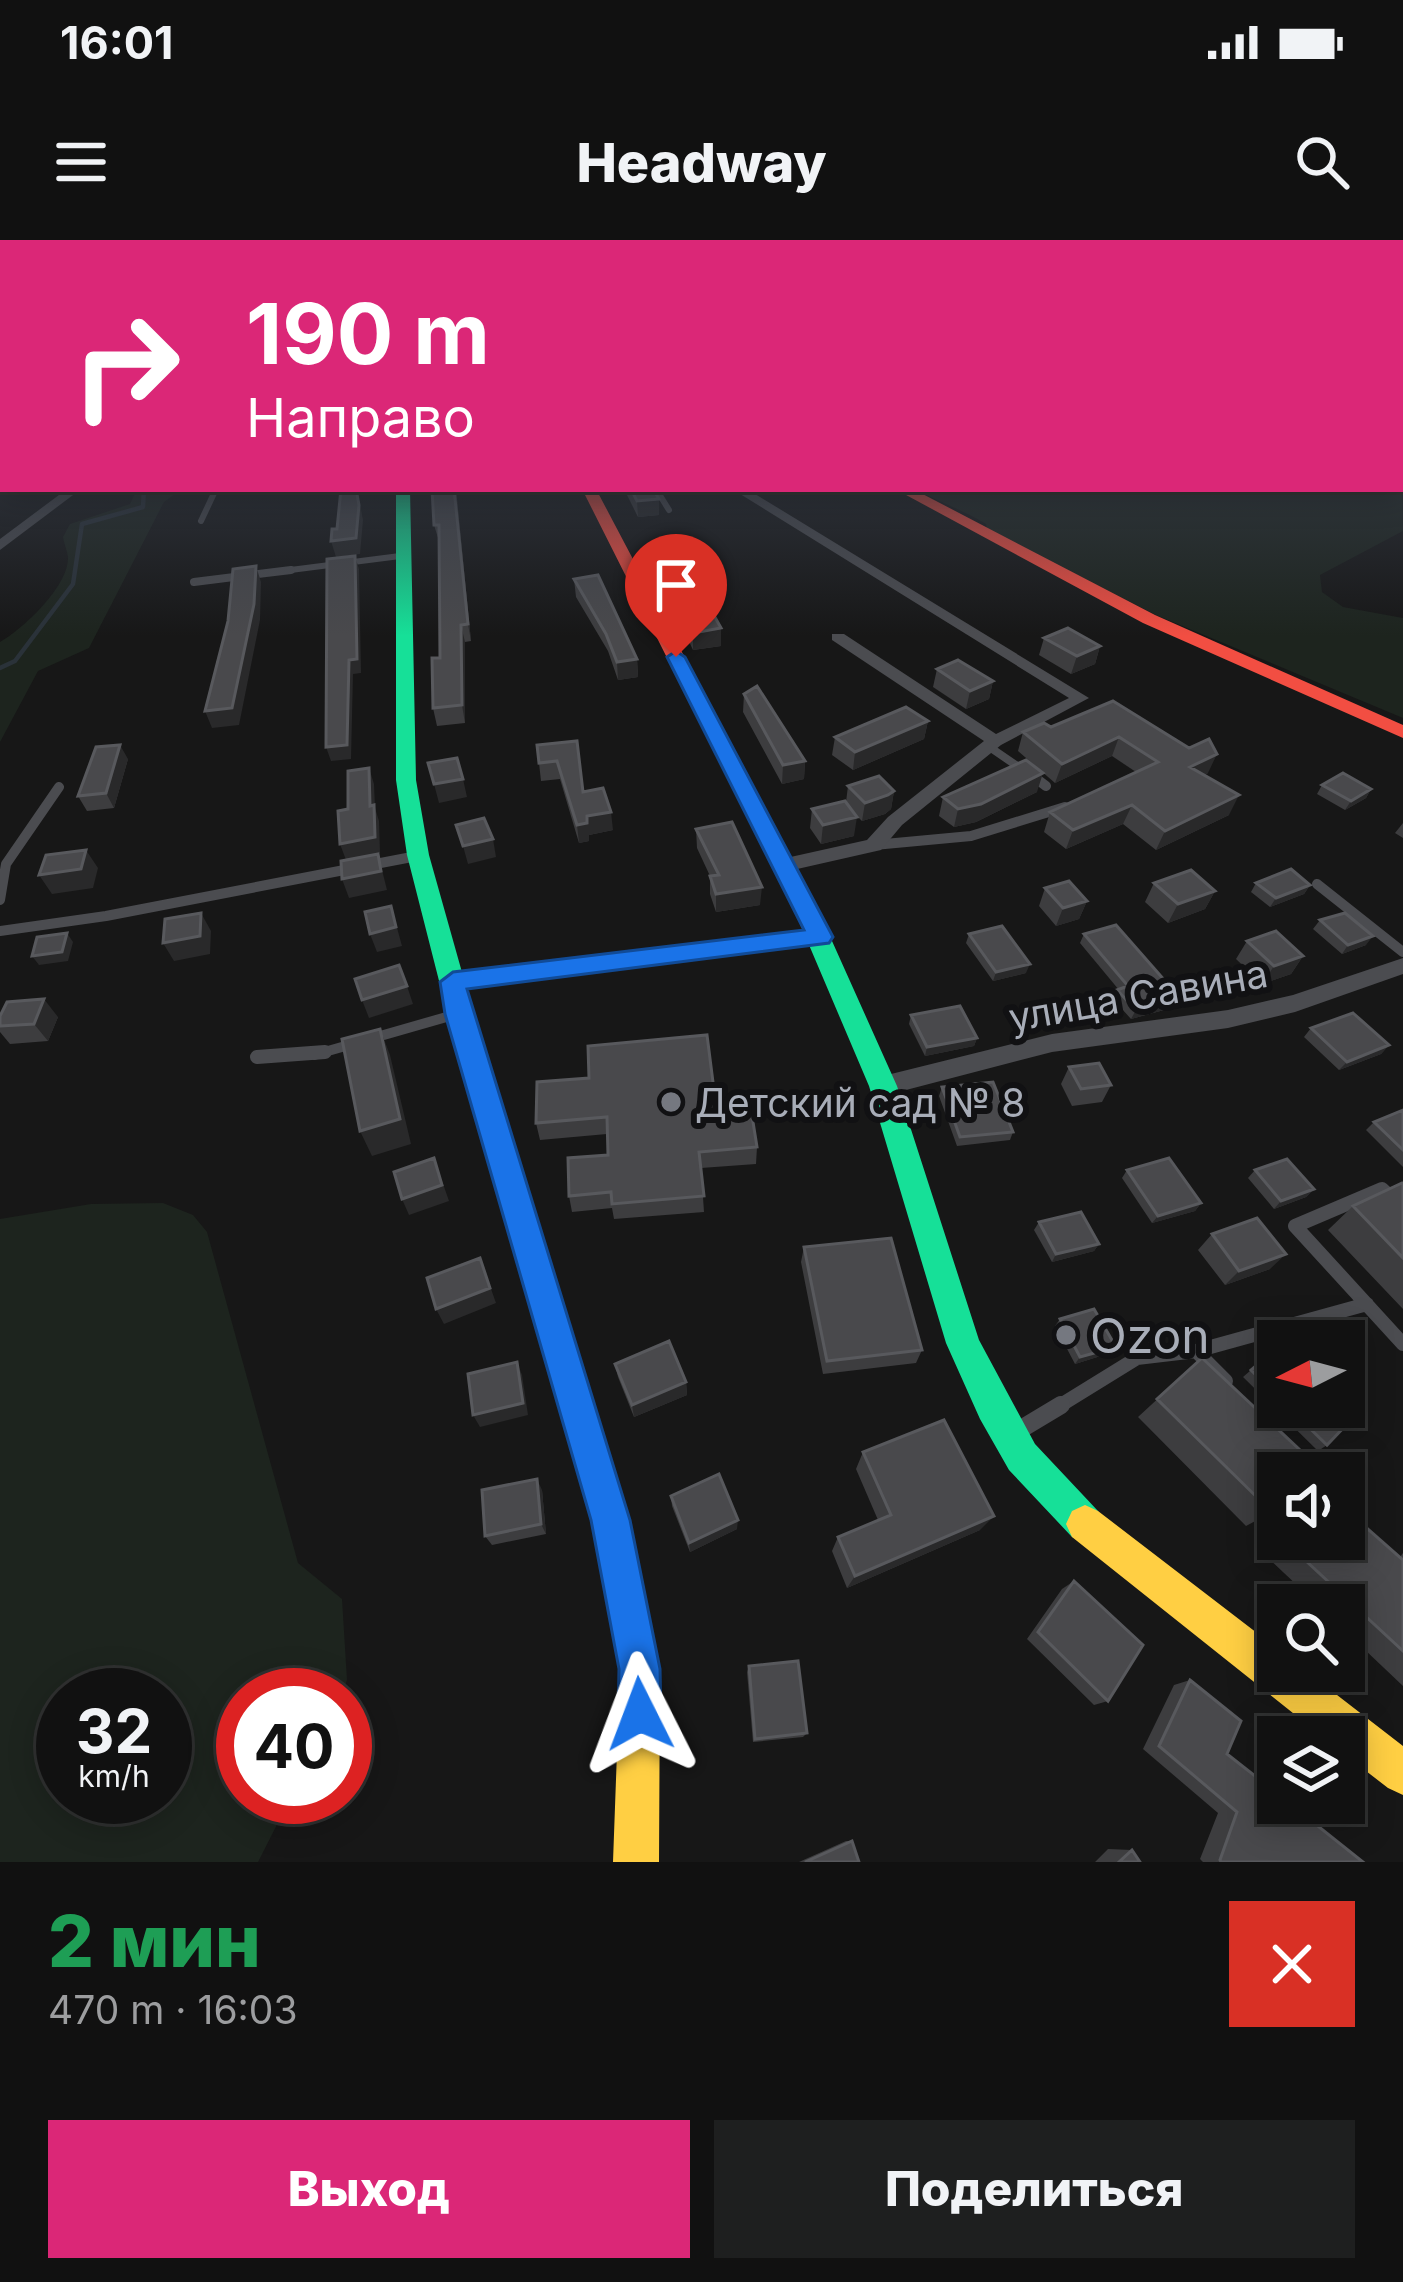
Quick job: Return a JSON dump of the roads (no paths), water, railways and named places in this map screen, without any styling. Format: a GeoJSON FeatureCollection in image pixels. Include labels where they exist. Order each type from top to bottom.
{"type":"FeatureCollection","features":[{"type":"Feature","properties":{"kind":"main road"},"geometry":{"type":"LineString","coordinates":[[403,492],[406,780],[418,855],[458,1014],[610,1520],[640,1669],[636,1862]]}},
{"type":"Feature","properties":{"kind":"main road"},"geometry":{"type":"LineString","coordinates":[[591,492],[820,937],[883,1086],[963,1343],[1022,1457],[1100,1540],[1403,1773]]}},
{"type":"Feature","properties":{"kind":"main road"},"geometry":{"type":"LineString","coordinates":[[908,492],[1157,626],[1403,732]]}},
{"type":"Feature","properties":{"kind":"street"},"geometry":{"type":"LineString","coordinates":[[0,546],[70,492]]}},
{"type":"Feature","properties":{"kind":"street"},"geometry":{"type":"LineString","coordinates":[[744,492],[1081,698],[992,743],[896,821],[874,845],[784,865]]}},
{"type":"Feature","properties":{"kind":"street"},"geometry":{"type":"LineString","coordinates":[[838,637],[992,743]]}},
{"type":"Feature","properties":{"kind":"street","name":"улица Савина"},"geometry":{"type":"LineString","coordinates":[[883,1086],[1052,1043],[1228,1019],[1295,1003],[1403,966]]}},
{"type":"Feature","properties":{"kind":"lane"},"geometry":{"type":"LineString","coordinates":[[201,521],[216,492]]}},
{"type":"Feature","properties":{"kind":"lane"},"geometry":{"type":"LineString","coordinates":[[658,492],[669,510]]}},
{"type":"Feature","properties":{"kind":"lane"},"geometry":{"type":"LineString","coordinates":[[194,582],[400,556]]}},
{"type":"Feature","properties":{"kind":"lane"},"geometry":{"type":"LineString","coordinates":[[992,743],[1046,786]]}},
{"type":"Feature","properties":{"kind":"lane"},"geometry":{"type":"LineString","coordinates":[[0,900],[6,864],[59,787]]}},
{"type":"Feature","properties":{"kind":"lane"},"geometry":{"type":"LineString","coordinates":[[874,845],[959,840],[1028,823],[1086,797]]}},
{"type":"Feature","properties":{"kind":"lane"},"geometry":{"type":"LineString","coordinates":[[0,931],[106,916],[418,855]]}},
{"type":"Feature","properties":{"kind":"lane"},"geometry":{"type":"LineString","coordinates":[[1317,884],[1403,952]]}},
{"type":"Feature","properties":{"kind":"lane"},"geometry":{"type":"LineString","coordinates":[[453,982],[820,937]]}},
{"type":"Feature","properties":{"kind":"lane"},"geometry":{"type":"LineString","coordinates":[[257,1057],[309,1057],[458,1014]]}},
{"type":"Feature","properties":{"kind":"lane"},"geometry":{"type":"LineString","coordinates":[[1403,1209],[1382,1189],[1295,1226],[1403,1344]]}},
{"type":"Feature","properties":{"kind":"lane"},"geometry":{"type":"LineString","coordinates":[[1010,1436],[1137,1358],[1196,1351],[1366,1304]]}},
{"type":"Feature","properties":{"kind":"lane"},"geometry":{"type":"LineString","coordinates":[[1196,1351],[1241,1396]]}},
{"type":"Feature","properties":{"kind":"waterway"},"geometry":{"type":"LineString","coordinates":[[0,668],[15,661],[73,584],[82,524],[143,507],[144,492]]}},
{"type":"Feature","properties":{"kind":"place","name":"Детский сад № 8"},"geometry":{"type":"Point","coordinates":[671,1102]}},
{"type":"Feature","properties":{"kind":"place","name":"Ozon"},"geometry":{"type":"Point","coordinates":[1066,1335]}}]}
